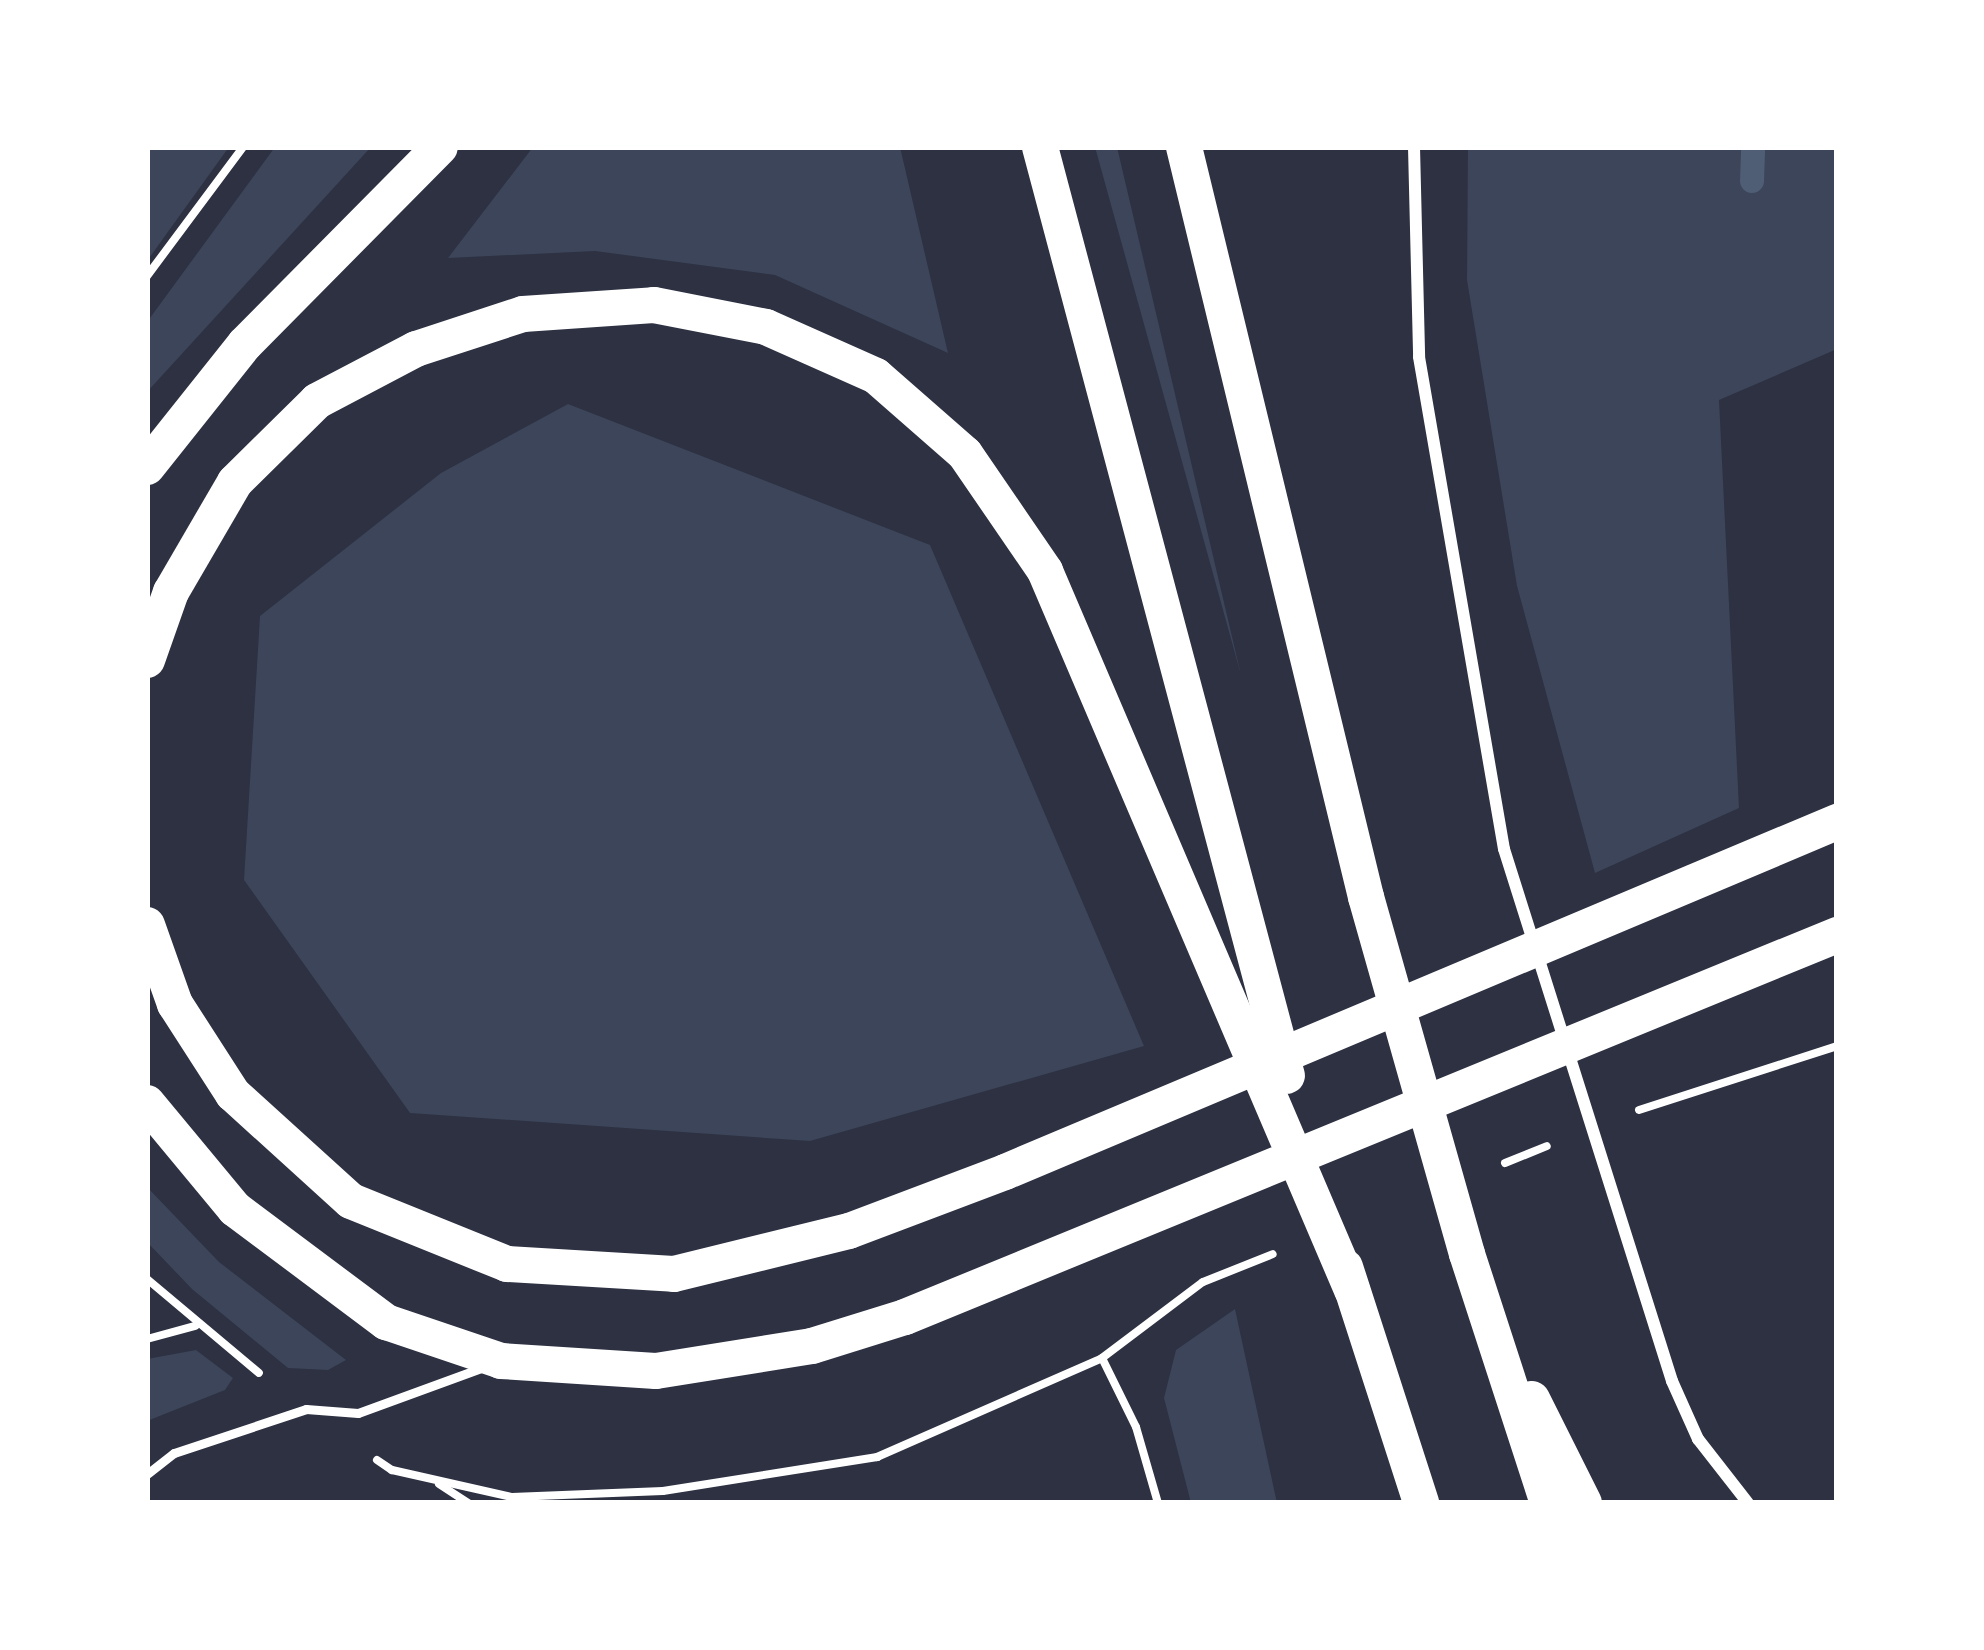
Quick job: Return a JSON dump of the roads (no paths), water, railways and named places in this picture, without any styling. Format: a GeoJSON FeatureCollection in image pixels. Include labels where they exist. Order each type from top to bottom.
{"type":"FeatureCollection","features":[{"type":"Feature","properties":{"kind":"highway"},"geometry":{"type":"LineString","coordinates":[[147,467],[245,344],[440,147]]}},
{"type":"Feature","properties":{"kind":"highway"},"geometry":{"type":"LineString","coordinates":[[1040,147],[1234,956],[1352,1290],[1421,1503]]}},
{"type":"Feature","properties":{"kind":"highway"},"geometry":{"type":"LineString","coordinates":[[1184,147],[1366,897],[1467,1254],[1548,1503]]}},
{"type":"Feature","properties":{"kind":"highway"},"geometry":{"type":"LineString","coordinates":[[147,660],[171,592],[236,482],[317,401],[370,370],[472,329],[587,304],[654,305],[766,327],[876,376],[926,414],[1012,512],[1234,956]]}},
{"type":"Feature","properties":{"kind":"highway"},"geometry":{"type":"LineString","coordinates":[[147,925],[176,1004],[232,1094],[351,1201],[507,1264],[674,1274],[849,1231],[1005,1172],[1837,822]]}},
{"type":"Feature","properties":{"kind":"highway"},"geometry":{"type":"LineString","coordinates":[[147,1103],[235,1209],[332,1289],[386,1322],[501,1361],[586,1372],[676,1369],[812,1346],[905,1317],[1837,935]]}},
{"type":"Feature","properties":{"kind":"highway"},"geometry":{"type":"LineString","coordinates":[[1479,1290],[1584,1503]]}},
{"type":"Feature","properties":{"kind":"street"},"geometry":{"type":"LineString","coordinates":[[1414,147],[1419,357],[1504,849],[1612,1208],[1698,1439],[1748,1503]]}},
{"type":"Feature","properties":{"kind":"lane"},"geometry":{"type":"LineString","coordinates":[[147,1474],[174,1454],[306,1409],[358,1413],[501,1361]]}},
{"type":"Feature","properties":{"kind":"waterway"},"geometry":{"type":"LineString","coordinates":[[1752,181],[1753,147]]}}]}
